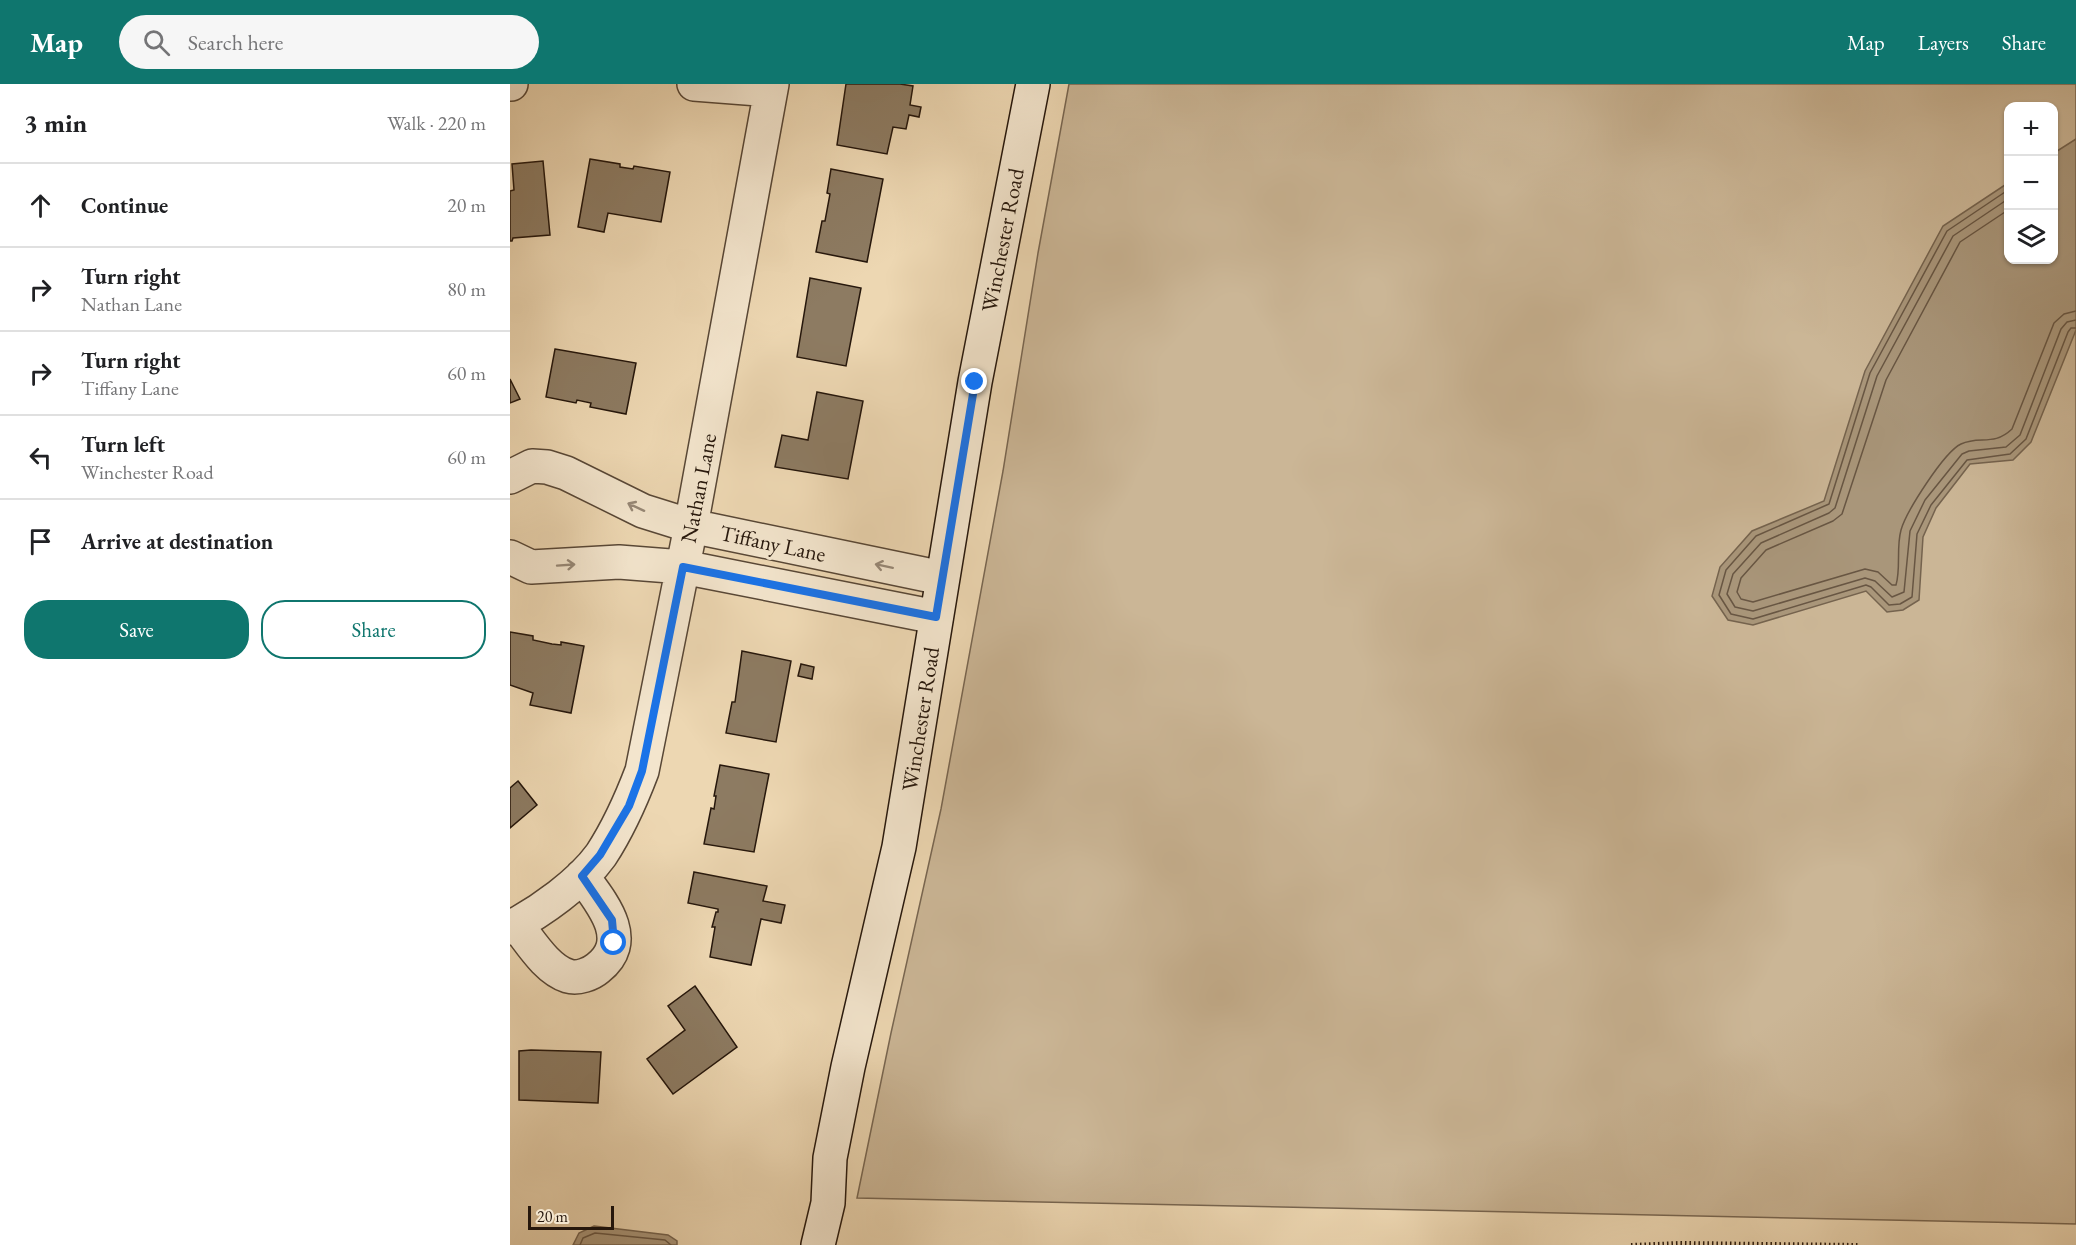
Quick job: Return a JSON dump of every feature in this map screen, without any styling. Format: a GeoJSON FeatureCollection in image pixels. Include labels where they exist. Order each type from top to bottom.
{"type":"FeatureCollection","features":[{"type":"Feature","properties":{"kind":"street"},"geometry":{"type":"LineString","coordinates":[[694,84],[772,87]]}},
{"type":"Feature","properties":{"kind":"street","name":"Winchester Road"},"geometry":{"type":"LineString","coordinates":[[818,1245],[828,1203],[830,1158],[848,1067],[899,847],[975,382],[1033,84]]}},
{"type":"Feature","properties":{"kind":"street","name":"Nathan Lane"},"geometry":{"type":"LineString","coordinates":[[513,926],[530,917],[582,876],[600,855],[629,806],[642,771],[691,526],[772,87]]}},
{"type":"Feature","properties":{"kind":"street","name":"Tiffany Lane"},"geometry":{"type":"LineString","coordinates":[[510,477],[532,466],[547,467],[566,473],[644,511],[691,526],[942,578]]}},
{"type":"Feature","properties":{"kind":"street","name":"Tiffany Lane"},"geometry":{"type":"LineString","coordinates":[[510,557],[531,567],[619,562],[683,567],[936,617]]}},
{"type":"Feature","properties":{"kind":"street"},"geometry":{"type":"LineString","coordinates":[[513,926],[554,969],[570,977],[595,971],[605,963],[614,943],[612,920],[582,876]]}},
{"type":"Feature","properties":{"kind":"path"},"geometry":{"type":"LineString","coordinates":[[1631,1245],[1680,1242],[1859,1245]]}},
{"type":"Feature","properties":{"kind":"shaded area"},"geometry":{"type":"Polygon","coordinates":[[[1069,84],[2076,84],[2076,1224],[857,1198],[941,809],[1003,471],[1038,253],[1069,84]]]}},
{"type":"Feature","properties":{"kind":"water"},"geometry":{"type":"Polygon","coordinates":[[[2076,139],[2076,330],[2031,442],[2013,460],[1970,464],[1936,508],[1923,537],[1919,600],[1903,610],[1887,612],[1866,591],[1753,625],[1728,620],[1712,596],[1720,567],[1752,531],[1824,501],[1865,371],[1943,226],[2004,186],[2004,264],[2058,264],[2058,150],[2076,139]]]}},
{"type":"Feature","properties":{"kind":"water"},"geometry":{"type":"Polygon","coordinates":[[[594,1226],[668,1235],[677,1241],[677,1245],[573,1245],[579,1233],[594,1226]]]}},
{"type":"Feature","properties":{"kind":"building"},"geometry":{"type":"Polygon","coordinates":[[[846,84],[913,86],[910,105],[921,107],[919,117],[909,115],[906,129],[893,127],[887,154],[837,145],[846,84]]]}},
{"type":"Feature","properties":{"kind":"building"},"geometry":{"type":"Polygon","coordinates":[[[590,159],[620,164],[620,167],[633,169],[634,166],[670,172],[661,222],[608,213],[604,232],[578,227],[590,159]]]}},
{"type":"Feature","properties":{"kind":"building"},"geometry":{"type":"Polygon","coordinates":[[[543,161],[550,235],[513,238],[510,241],[510,191],[514,190],[512,164],[543,161]]]}},
{"type":"Feature","properties":{"kind":"building"},"geometry":{"type":"Polygon","coordinates":[[[831,169],[883,179],[867,262],[816,252],[830,194],[827,193],[831,169]]]}},
{"type":"Feature","properties":{"kind":"building"},"geometry":{"type":"Polygon","coordinates":[[[810,278],[861,288],[846,366],[797,357],[810,278]]]}},
{"type":"Feature","properties":{"kind":"building"},"geometry":{"type":"Polygon","coordinates":[[[555,349],[636,363],[626,414],[590,407],[591,403],[577,400],[576,403],[546,397],[555,349]]]}},
{"type":"Feature","properties":{"kind":"building"},"geometry":{"type":"Polygon","coordinates":[[[510,379],[520,399],[510,403],[510,379]]]}},
{"type":"Feature","properties":{"kind":"building"},"geometry":{"type":"Polygon","coordinates":[[[817,392],[863,401],[848,479],[775,467],[782,435],[808,440],[817,392]]]}},
{"type":"Feature","properties":{"kind":"building"},"geometry":{"type":"Polygon","coordinates":[[[510,632],[533,636],[533,640],[552,644],[561,645],[561,642],[584,646],[571,713],[530,705],[533,693],[510,685],[510,632]]]}},
{"type":"Feature","properties":{"kind":"building"},"geometry":{"type":"Polygon","coordinates":[[[742,651],[791,661],[776,742],[726,733],[732,702],[735,702],[742,651]]]}},
{"type":"Feature","properties":{"kind":"building"},"geometry":{"type":"Polygon","coordinates":[[[801,664],[814,667],[812,679],[798,676],[801,664]]]}},
{"type":"Feature","properties":{"kind":"building"},"geometry":{"type":"Polygon","coordinates":[[[720,765],[769,774],[754,852],[704,844],[711,808],[714,809],[720,765]]]}},
{"type":"Feature","properties":{"kind":"building"},"geometry":{"type":"Polygon","coordinates":[[[518,781],[537,805],[510,828],[510,788],[518,781]]]}},
{"type":"Feature","properties":{"kind":"building"},"geometry":{"type":"Polygon","coordinates":[[[694,872],[767,886],[763,901],[785,905],[781,923],[761,919],[751,965],[710,957],[715,927],[712,927],[718,909],[688,903],[694,872]]]}},
{"type":"Feature","properties":{"kind":"building"},"geometry":{"type":"Polygon","coordinates":[[[695,986],[737,1047],[673,1094],[647,1059],[685,1030],[668,1006],[695,986]]]}},
{"type":"Feature","properties":{"kind":"building"},"geometry":{"type":"Polygon","coordinates":[[[519,1051],[601,1052],[598,1103],[519,1100],[519,1051]]]}},
{"type":"Feature","properties":{"kind":"route"},"geometry":{"type":"LineString","coordinates":[[614,943],[612,920],[582,876],[600,855],[629,806],[642,771],[683,567],[936,617],[975,382]]}}]}
